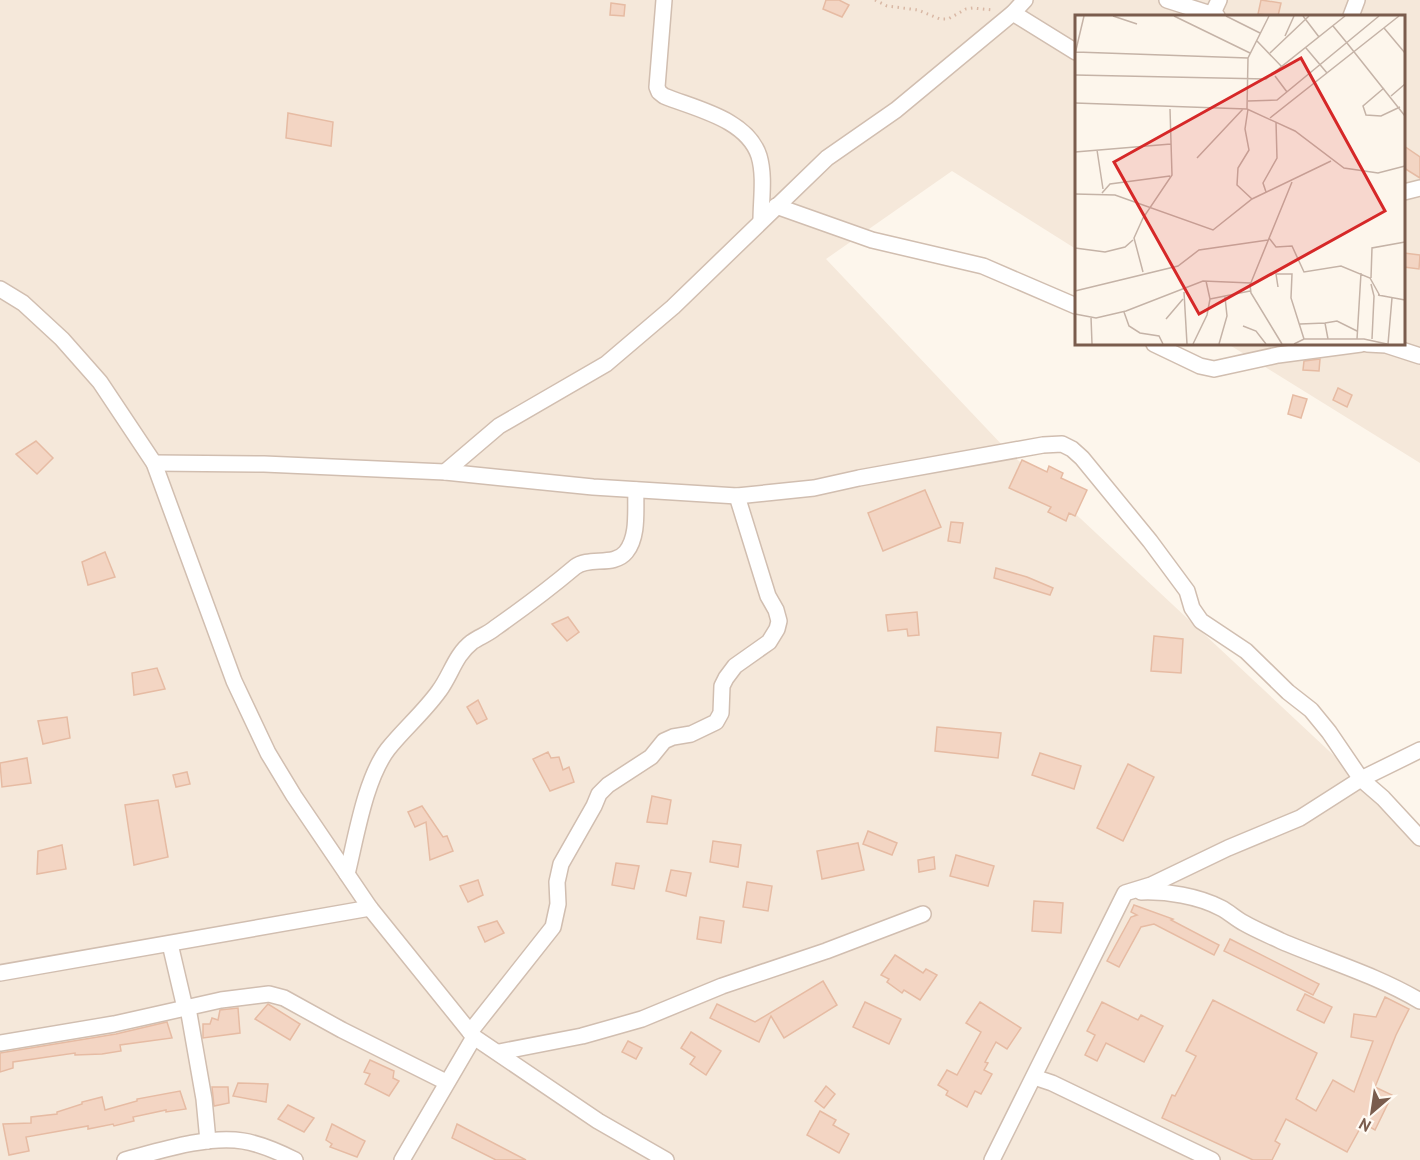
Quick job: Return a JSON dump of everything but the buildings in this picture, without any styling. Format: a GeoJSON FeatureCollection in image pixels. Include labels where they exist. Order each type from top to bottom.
{"type":"FeatureCollection","features":[{"type":"Feature","properties":{"kind":"street"},"geometry":{"type":"LineString","coordinates":[[664,0],[657,87],[659,92],[727,121],[753,144],[759,157],[762,178],[761,221]]}},
{"type":"Feature","properties":{"kind":"street"},"geometry":{"type":"LineString","coordinates":[[446,472],[499,426],[606,363],[673,307],[827,158],[896,110],[1013,13],[1025,0]]}},
{"type":"Feature","properties":{"kind":"street"},"geometry":{"type":"LineString","coordinates":[[1167,0],[1212,15]]}},
{"type":"Feature","properties":{"kind":"street"},"geometry":{"type":"LineString","coordinates":[[1215,15],[1219,0]]}},
{"type":"Feature","properties":{"kind":"street"},"geometry":{"type":"LineString","coordinates":[[1351,15],[1357,0]]}},
{"type":"Feature","properties":{"kind":"street"},"geometry":{"type":"LineString","coordinates":[[1013,13],[1075,51]]}},
{"type":"Feature","properties":{"kind":"street"},"geometry":{"type":"LineString","coordinates":[[1405,192],[1420,188]]}},
{"type":"Feature","properties":{"kind":"street"},"geometry":{"type":"LineString","coordinates":[[776,206],[872,240],[983,266],[1075,305]]}},
{"type":"Feature","properties":{"kind":"street"},"geometry":{"type":"LineString","coordinates":[[0,289],[23,303],[62,339],[100,382],[154,463],[203,600],[244,702],[268,753],[294,796],[370,908],[472,1034],[598,1121],[666,1160]]}},
{"type":"Feature","properties":{"kind":"street"},"geometry":{"type":"LineString","coordinates":[[1156,345],[1193,363],[1214,369],[1278,355],[1353,345]]}},
{"type":"Feature","properties":{"kind":"street"},"geometry":{"type":"LineString","coordinates":[[1386,345],[1420,356]]}},
{"type":"Feature","properties":{"kind":"street"},"geometry":{"type":"LineString","coordinates":[[154,463],[264,464],[446,472],[636,490],[737,496],[814,488],[990,454],[1062,444],[1082,458],[1150,541],[1187,591],[1192,608],[1201,621],[1246,651],[1288,692],[1311,710],[1361,779],[1383,798],[1420,838]]}},
{"type":"Feature","properties":{"kind":"street"},"geometry":{"type":"LineString","coordinates":[[346,874],[360,815],[373,779],[387,751],[450,676],[457,657],[472,643],[493,630],[578,565],[615,559],[623,555],[628,549],[635,523],[636,490]]}},
{"type":"Feature","properties":{"kind":"street"},"geometry":{"type":"LineString","coordinates":[[402,1160],[472,1034],[554,927],[558,904],[557,882],[561,864],[594,806],[598,794],[651,757],[664,741],[691,734],[716,722],[721,713],[722,687],[726,678],[735,666],[769,642],[777,629],[776,610],[768,596],[737,496]]}},
{"type":"Feature","properties":{"kind":"street"},"geometry":{"type":"LineString","coordinates":[[992,1160],[1125,893],[1151,885],[1228,848],[1300,818],[1361,779],[1420,750]]}},
{"type":"Feature","properties":{"kind":"street"},"geometry":{"type":"LineString","coordinates":[[1125,893],[1156,891],[1191,897],[1221,908],[1252,927],[1364,973],[1420,1001]]}},
{"type":"Feature","properties":{"kind":"street"},"geometry":{"type":"LineString","coordinates":[[0,973],[370,908]]}},
{"type":"Feature","properties":{"kind":"street"},"geometry":{"type":"LineString","coordinates":[[499,1053],[582,1036],[642,1019],[722,986],[826,951],[922,914]]}},
{"type":"Feature","properties":{"kind":"street"},"geometry":{"type":"LineString","coordinates":[[170,944],[186,1008],[204,1098],[208,1141]]}},
{"type":"Feature","properties":{"kind":"street"},"geometry":{"type":"LineString","coordinates":[[0,1044],[114,1024],[221,1000],[269,994],[284,998],[446,1082]]}},
{"type":"Feature","properties":{"kind":"street"},"geometry":{"type":"LineString","coordinates":[[1034,1077],[1052,1083],[1212,1160]]}},
{"type":"Feature","properties":{"kind":"street"},"geometry":{"type":"LineString","coordinates":[[129,1159],[208,1141],[242,1141],[269,1148],[296,1160]]}},
{"type":"Feature","properties":{"kind":"path"},"geometry":{"type":"LineString","coordinates":[[875,0],[887,6],[908,8],[940,19],[948,19],[966,9],[974,8],[1013,13]]}},
{"type":"Feature","properties":{"kind":"shaded area"},"geometry":{"type":"Polygon","coordinates":[[[0,0],[1420,0],[1420,463],[1230,345],[1405,345],[1405,15],[1075,15],[1075,248],[952,171],[826,259],[1004,447],[1420,836],[1420,1160],[0,1160],[0,0]]]}}]}
